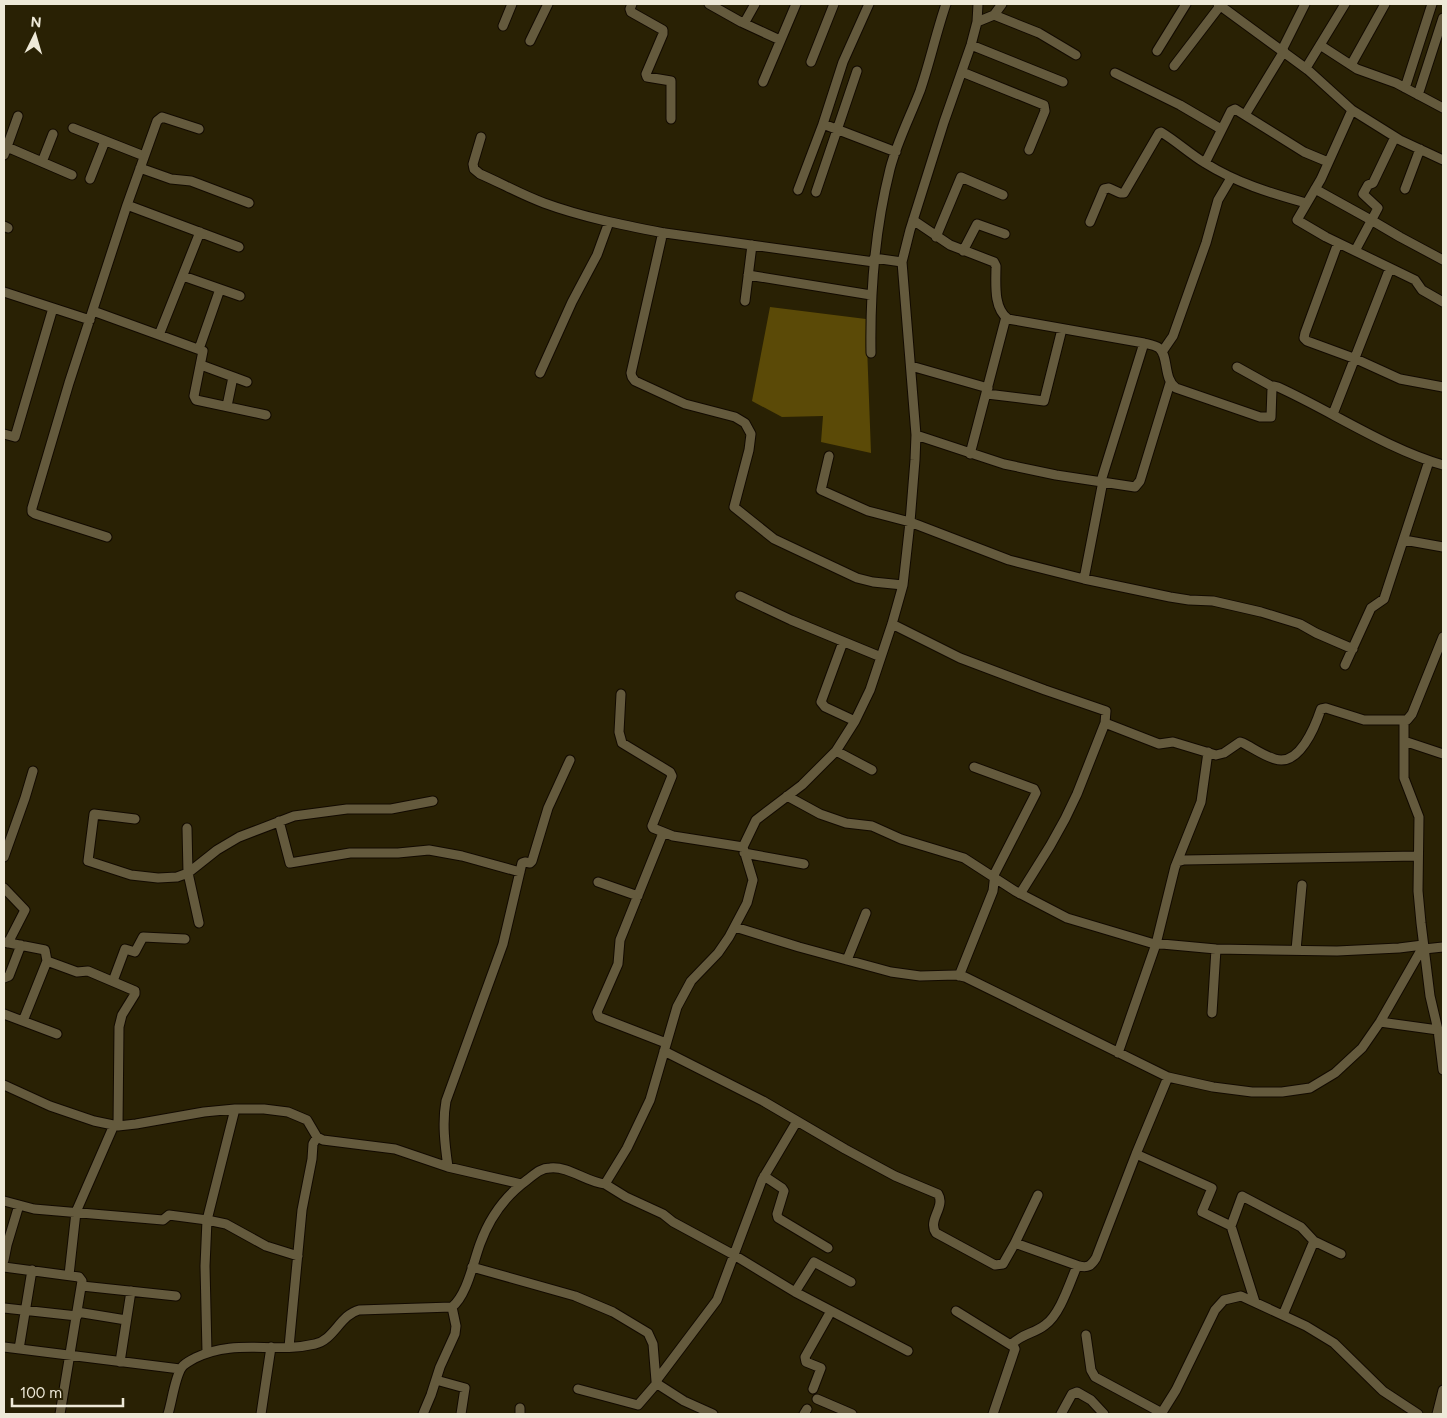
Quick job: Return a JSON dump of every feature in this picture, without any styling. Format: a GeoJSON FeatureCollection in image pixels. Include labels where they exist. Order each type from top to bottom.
{"type":"FeatureCollection","features":[{"type":"Feature","properties":{"kind":"street"},"geometry":{"type":"LineString","coordinates":[[503,26],[512,4]]}},
{"type":"Feature","properties":{"kind":"street"},"geometry":{"type":"LineString","coordinates":[[530,41],[548,4]]}},
{"type":"Feature","properties":{"kind":"street"},"geometry":{"type":"LineString","coordinates":[[632,4],[631,12],[663,32],[646,74],[647,77],[671,81],[671,119]]}},
{"type":"Feature","properties":{"kind":"street"},"geometry":{"type":"LineString","coordinates":[[709,4],[741,22],[780,40]]}},
{"type":"Feature","properties":{"kind":"street"},"geometry":{"type":"LineString","coordinates":[[741,22],[746,20],[755,4]]}},
{"type":"Feature","properties":{"kind":"street"},"geometry":{"type":"LineString","coordinates":[[763,82],[796,4]]}},
{"type":"Feature","properties":{"kind":"street"},"geometry":{"type":"LineString","coordinates":[[811,62],[834,4]]}},
{"type":"Feature","properties":{"kind":"street"},"geometry":{"type":"LineString","coordinates":[[798,190],[823,124],[843,62],[869,4]]}},
{"type":"Feature","properties":{"kind":"street"},"geometry":{"type":"LineString","coordinates":[[871,353],[871,295],[874,260],[888,179],[896,152],[921,88],[946,4]]}},
{"type":"Feature","properties":{"kind":"street"},"geometry":{"type":"LineString","coordinates":[[605,1184],[627,1148],[650,1100],[677,1007],[683,994],[691,981],[718,953],[735,927],[747,903],[753,878],[744,850],[756,820],[802,785],[836,751],[855,721],[875,679],[903,585],[915,460],[916,434],[902,262],[913,220],[977,22],[978,4]]}},
{"type":"Feature","properties":{"kind":"street"},"geometry":{"type":"LineString","coordinates":[[977,22],[994,15],[1002,4]]}},
{"type":"Feature","properties":{"kind":"street"},"geometry":{"type":"LineString","coordinates":[[1157,51],[1186,4]]}},
{"type":"Feature","properties":{"kind":"street"},"geometry":{"type":"LineString","coordinates":[[1245,115],[1283,51],[1305,4]]}},
{"type":"Feature","properties":{"kind":"street"},"geometry":{"type":"LineString","coordinates":[[1306,68],[1345,4]]}},
{"type":"Feature","properties":{"kind":"street"},"geometry":{"type":"LineString","coordinates":[[1351,65],[1385,4]]}},
{"type":"Feature","properties":{"kind":"street"},"geometry":{"type":"LineString","coordinates":[[1405,88],[1432,4]]}},
{"type":"Feature","properties":{"kind":"street"},"geometry":{"type":"LineString","coordinates":[[1174,66],[1219,5],[1306,68],[1352,110],[1395,137],[1443,160]]}},
{"type":"Feature","properties":{"kind":"street"},"geometry":{"type":"LineString","coordinates":[[994,15],[1039,33],[1076,55]]}},
{"type":"Feature","properties":{"kind":"street"},"geometry":{"type":"LineString","coordinates":[[1418,95],[1443,18]]}},
{"type":"Feature","properties":{"kind":"street"},"geometry":{"type":"LineString","coordinates":[[970,45],[1062,82]]}},
{"type":"Feature","properties":{"kind":"street"},"geometry":{"type":"LineString","coordinates":[[1320,45],[1351,65],[1405,88],[1443,108]]}},
{"type":"Feature","properties":{"kind":"street"},"geometry":{"type":"LineString","coordinates":[[816,192],[858,71]]}},
{"type":"Feature","properties":{"kind":"street"},"geometry":{"type":"LineString","coordinates":[[962,72],[1044,105],[1045,110],[1029,150]]}},
{"type":"Feature","properties":{"kind":"street"},"geometry":{"type":"LineString","coordinates":[[1115,73],[1180,105],[1221,129]]}},
{"type":"Feature","properties":{"kind":"street"},"geometry":{"type":"LineString","coordinates":[[1205,163],[1232,110],[1245,115],[1304,152],[1328,162]]}},
{"type":"Feature","properties":{"kind":"street"},"geometry":{"type":"LineString","coordinates":[[1352,110],[1328,162],[1297,220],[1338,243],[1415,280],[1422,290],[1443,302]]}},
{"type":"Feature","properties":{"kind":"street"},"geometry":{"type":"LineString","coordinates":[[18,116],[5,151],[42,162],[72,175]]}},
{"type":"Feature","properties":{"kind":"street"},"geometry":{"type":"LineString","coordinates":[[107,537],[35,514],[32,510],[69,383],[94,311],[127,204],[159,118],[162,117],[199,129]]}},
{"type":"Feature","properties":{"kind":"street"},"geometry":{"type":"LineString","coordinates":[[823,124],[896,152]]}},
{"type":"Feature","properties":{"kind":"street"},"geometry":{"type":"LineString","coordinates":[[73,128],[144,156]]}},
{"type":"Feature","properties":{"kind":"street"},"geometry":{"type":"LineString","coordinates":[[1090,222],[1105,188],[1124,193],[1158,133],[1162,132],[1205,163],[1231,178],[1265,192],[1306,203]]}},
{"type":"Feature","properties":{"kind":"street"},"geometry":{"type":"LineString","coordinates":[[42,162],[52,134]]}},
{"type":"Feature","properties":{"kind":"street"},"geometry":{"type":"LineString","coordinates":[[481,137],[473,164],[474,170],[480,174],[542,202],[609,222],[664,233],[902,262]]}},
{"type":"Feature","properties":{"kind":"street"},"geometry":{"type":"LineString","coordinates":[[1355,251],[1378,207],[1363,194],[1368,184],[1373,183],[1395,137]]}},
{"type":"Feature","properties":{"kind":"street"},"geometry":{"type":"LineString","coordinates":[[90,179],[105,140]]}},
{"type":"Feature","properties":{"kind":"street"},"geometry":{"type":"LineString","coordinates":[[1405,189],[1420,149]]}},
{"type":"Feature","properties":{"kind":"street"},"geometry":{"type":"LineString","coordinates":[[140,168],[167,178],[191,181],[249,203]]}},
{"type":"Feature","properties":{"kind":"street"},"geometry":{"type":"LineString","coordinates":[[936,236],[961,177],[1003,195]]}},
{"type":"Feature","properties":{"kind":"street"},"geometry":{"type":"LineString","coordinates":[[1162,352],[1173,336],[1206,242],[1218,200],[1231,178]]}},
{"type":"Feature","properties":{"kind":"street"},"geometry":{"type":"LineString","coordinates":[[1315,188],[1443,260]]}},
{"type":"Feature","properties":{"kind":"street"},"geometry":{"type":"LineString","coordinates":[[127,204],[239,247]]}},
{"type":"Feature","properties":{"kind":"street"},"geometry":{"type":"LineString","coordinates":[[913,220],[936,236],[964,251],[995,263],[997,301],[1006,317],[1011,320],[1144,343],[1157,347],[1162,352],[1170,383],[1138,484],[1131,487],[1056,475],[1004,464],[970,454],[916,434]]}},
{"type":"Feature","properties":{"kind":"street"},"geometry":{"type":"LineString","coordinates":[[540,373],[572,302],[597,255],[609,222]]}},
{"type":"Feature","properties":{"kind":"street"},"geometry":{"type":"LineString","coordinates":[[964,251],[977,224],[1005,234]]}},
{"type":"Feature","properties":{"kind":"street"},"geometry":{"type":"LineString","coordinates":[[159,334],[200,232]]}},
{"type":"Feature","properties":{"kind":"street"},"geometry":{"type":"LineString","coordinates":[[664,233],[635,355],[632,377],[685,404],[735,417],[745,423],[751,434],[749,450],[734,507],[774,539],[857,578],[873,582],[903,585]]}},
{"type":"Feature","properties":{"kind":"street"},"geometry":{"type":"LineString","coordinates":[[1338,243],[1304,333],[1304,338],[1307,341],[1356,359],[1400,379],[1443,387]]}},
{"type":"Feature","properties":{"kind":"street"},"geometry":{"type":"LineString","coordinates":[[745,301],[752,245]]}},
{"type":"Feature","properties":{"kind":"street"},"geometry":{"type":"LineString","coordinates":[[1333,414],[1390,268]]}},
{"type":"Feature","properties":{"kind":"street"},"geometry":{"type":"LineString","coordinates":[[748,275],[871,295]]}},
{"type":"Feature","properties":{"kind":"street"},"geometry":{"type":"LineString","coordinates":[[183,276],[240,296]]}},
{"type":"Feature","properties":{"kind":"street"},"geometry":{"type":"LineString","coordinates":[[200,349],[220,289]]}},
{"type":"Feature","properties":{"kind":"street"},"geometry":{"type":"LineString","coordinates":[[4,292],[90,320]]}},
{"type":"Feature","properties":{"kind":"street"},"geometry":{"type":"LineString","coordinates":[[4,434],[15,437],[53,308]]}},
{"type":"Feature","properties":{"kind":"street"},"geometry":{"type":"LineString","coordinates":[[94,311],[203,351],[194,398],[266,415]]}},
{"type":"Feature","properties":{"kind":"street"},"geometry":{"type":"LineString","coordinates":[[970,454],[1006,317]]}},
{"type":"Feature","properties":{"kind":"street"},"geometry":{"type":"LineString","coordinates":[[911,366],[988,391],[1044,401],[1062,329]]}},
{"type":"Feature","properties":{"kind":"street"},"geometry":{"type":"LineString","coordinates":[[1084,579],[1102,481],[1144,343]]}},
{"type":"Feature","properties":{"kind":"street"},"geometry":{"type":"LineString","coordinates":[[201,365],[247,382]]}},
{"type":"Feature","properties":{"kind":"street"},"geometry":{"type":"LineString","coordinates":[[1237,367],[1273,387],[1278,386],[1429,461],[1443,465]]}},
{"type":"Feature","properties":{"kind":"street"},"geometry":{"type":"LineString","coordinates":[[227,406],[233,377]]}},
{"type":"Feature","properties":{"kind":"street"},"geometry":{"type":"LineString","coordinates":[[1170,383],[1180,390],[1268,418],[1272,415],[1273,387]]}},
{"type":"Feature","properties":{"kind":"street"},"geometry":{"type":"LineString","coordinates":[[829,456],[821,490],[874,513],[910,522],[1009,560],[1084,579],[1184,600],[1213,601],[1261,612],[1300,624],[1316,633],[1353,648]]}},
{"type":"Feature","properties":{"kind":"street"},"geometry":{"type":"LineString","coordinates":[[1346,665],[1371,608],[1384,599],[1429,461]]}},
{"type":"Feature","properties":{"kind":"street"},"geometry":{"type":"LineString","coordinates":[[1404,540],[1443,546]]}},
{"type":"Feature","properties":{"kind":"street"},"geometry":{"type":"LineString","coordinates":[[740,596],[791,620],[881,657]]}},
{"type":"Feature","properties":{"kind":"street"},"geometry":{"type":"LineString","coordinates":[[892,624],[960,658],[1045,690],[1104,709],[1106,712],[1105,723],[1077,794],[1050,846],[1020,894]]}},
{"type":"Feature","properties":{"kind":"street"},"geometry":{"type":"LineString","coordinates":[[1105,723],[1159,744],[1173,742],[1220,754],[1236,744],[1243,743],[1274,759],[1289,758],[1299,752],[1316,725],[1321,709],[1326,708],[1364,720],[1407,720],[1412,714],[1443,637]]}},
{"type":"Feature","properties":{"kind":"street"},"geometry":{"type":"LineString","coordinates":[[843,642],[820,702],[825,707],[855,721]]}},
{"type":"Feature","properties":{"kind":"street"},"geometry":{"type":"LineString","coordinates":[[621,694],[619,732],[622,743],[670,772],[672,776],[652,826],[653,828],[674,836],[804,864]]}},
{"type":"Feature","properties":{"kind":"street"},"geometry":{"type":"LineString","coordinates":[[1404,721],[1404,778],[1419,817],[1418,891],[1430,996],[1438,1030],[1443,1070]]}},
{"type":"Feature","properties":{"kind":"street"},"geometry":{"type":"LineString","coordinates":[[1404,741],[1443,754]]}},
{"type":"Feature","properties":{"kind":"street"},"geometry":{"type":"LineString","coordinates":[[836,751],[872,770]]}},
{"type":"Feature","properties":{"kind":"street"},"geometry":{"type":"LineString","coordinates":[[1118,1053],[1156,944],[1175,867],[1201,802],[1208,752]]}},
{"type":"Feature","properties":{"kind":"street"},"geometry":{"type":"LineString","coordinates":[[448,1167],[444,1131],[446,1101],[503,944],[523,862],[530,863],[532,861],[548,808],[570,760]]}},
{"type":"Feature","properties":{"kind":"street"},"geometry":{"type":"LineString","coordinates":[[959,976],[994,891],[994,878],[997,870],[1036,792],[1034,789],[974,767]]}},
{"type":"Feature","properties":{"kind":"street"},"geometry":{"type":"LineString","coordinates":[[4,858],[33,771]]}},
{"type":"Feature","properties":{"kind":"street"},"geometry":{"type":"LineString","coordinates":[[786,796],[813,811],[846,823],[872,826],[901,840],[964,858],[1020,894],[1072,920],[1134,940],[1156,944],[1216,949],[1337,951],[1443,947]]}},
{"type":"Feature","properties":{"kind":"street"},"geometry":{"type":"LineString","coordinates":[[135,819],[94,814],[88,860],[140,877],[170,878],[188,873],[227,844],[294,816],[347,809],[391,809],[432,801]]}},
{"type":"Feature","properties":{"kind":"street"},"geometry":{"type":"LineString","coordinates":[[279,822],[290,863],[350,854],[428,850],[462,856],[520,872]]}},
{"type":"Feature","properties":{"kind":"street"},"geometry":{"type":"LineString","coordinates":[[187,828],[188,873],[199,923]]}},
{"type":"Feature","properties":{"kind":"street"},"geometry":{"type":"LineString","coordinates":[[663,833],[620,940],[618,964],[597,1015],[665,1047],[895,1176],[938,1194],[940,1203],[933,1224],[934,1230],[938,1235],[998,1266],[1003,1264],[1015,1243],[1038,1195]]}},
{"type":"Feature","properties":{"kind":"street"},"geometry":{"type":"LineString","coordinates":[[1178,862],[1184,860],[1418,856]]}},
{"type":"Feature","properties":{"kind":"street"},"geometry":{"type":"LineString","coordinates":[[598,882],[638,896]]}},
{"type":"Feature","properties":{"kind":"street"},"geometry":{"type":"LineString","coordinates":[[1296,950],[1302,885]]}},
{"type":"Feature","properties":{"kind":"street"},"geometry":{"type":"LineString","coordinates":[[4,888],[25,910],[6,943],[45,950],[47,961],[23,1021]]}},
{"type":"Feature","properties":{"kind":"street"},"geometry":{"type":"LineString","coordinates":[[848,960],[866,913]]}},
{"type":"Feature","properties":{"kind":"street"},"geometry":{"type":"LineString","coordinates":[[735,927],[800,948],[904,974],[959,976],[1168,1077],[1213,1087],[1270,1093],[1310,1088],[1346,1064],[1362,1048],[1380,1022],[1417,954],[1424,947]]}},
{"type":"Feature","properties":{"kind":"street"},"geometry":{"type":"LineString","coordinates":[[113,981],[125,949],[134,952],[143,937],[185,939]]}},
{"type":"Feature","properties":{"kind":"street"},"geometry":{"type":"LineString","coordinates":[[4,978],[9,976],[20,945]]}},
{"type":"Feature","properties":{"kind":"street"},"geometry":{"type":"LineString","coordinates":[[1212,1012],[1216,949]]}},
{"type":"Feature","properties":{"kind":"street"},"geometry":{"type":"LineString","coordinates":[[47,961],[77,972],[88,971],[113,981],[135,993],[122,1015],[119,1027],[116,1125],[76,1212],[69,1275]]}},
{"type":"Feature","properties":{"kind":"street"},"geometry":{"type":"LineString","coordinates":[[4,1015],[56,1034]]}},
{"type":"Feature","properties":{"kind":"street"},"geometry":{"type":"LineString","coordinates":[[1380,1022],[1438,1030]]}},
{"type":"Feature","properties":{"kind":"street"},"geometry":{"type":"LineString","coordinates":[[1015,1243],[1077,1266],[1087,1267],[1093,1264],[1168,1077]]}},
{"type":"Feature","properties":{"kind":"street"},"geometry":{"type":"LineString","coordinates":[[4,1084],[50,1106],[94,1121],[116,1125],[136,1124],[204,1112],[235,1109],[272,1109],[298,1114],[307,1120],[317,1137],[323,1140],[395,1149],[448,1167],[521,1184]]}},
{"type":"Feature","properties":{"kind":"street"},"geometry":{"type":"LineString","coordinates":[[207,1352],[205,1266],[207,1220],[235,1109]]}},
{"type":"Feature","properties":{"kind":"street"},"geometry":{"type":"LineString","coordinates":[[578,1389],[638,1405],[657,1382],[717,1300],[764,1176],[797,1121]]}},
{"type":"Feature","properties":{"kind":"street"},"geometry":{"type":"LineString","coordinates":[[289,1347],[304,1199],[313,1144],[317,1137]]}},
{"type":"Feature","properties":{"kind":"street"},"geometry":{"type":"LineString","coordinates":[[1136,1154],[1212,1188],[1202,1212],[1231,1226]]}},
{"type":"Feature","properties":{"kind":"street"},"geometry":{"type":"LineString","coordinates":[[429,1414],[423,1414],[456,1326],[452,1308],[461,1295],[484,1234],[494,1214],[521,1184],[540,1170],[552,1167],[605,1184],[615,1192],[663,1214],[673,1222],[796,1292],[908,1351]]}},
{"type":"Feature","properties":{"kind":"street"},"geometry":{"type":"LineString","coordinates":[[764,1176],[784,1191],[777,1214],[778,1218],[828,1248]]}},
{"type":"Feature","properties":{"kind":"street"},"geometry":{"type":"LineString","coordinates":[[1255,1302],[1231,1226],[1242,1196],[1301,1226],[1314,1241],[1341,1254]]}},
{"type":"Feature","properties":{"kind":"street"},"geometry":{"type":"LineString","coordinates":[[4,1202],[34,1209],[163,1220],[169,1215],[207,1220],[233,1227],[272,1249],[298,1256]]}},
{"type":"Feature","properties":{"kind":"street"},"geometry":{"type":"LineString","coordinates":[[4,1260],[5,1247],[19,1205]]}},
{"type":"Feature","properties":{"kind":"street"},"geometry":{"type":"LineString","coordinates":[[1283,1315],[1314,1241]]}},
{"type":"Feature","properties":{"kind":"street"},"geometry":{"type":"LineString","coordinates":[[796,1292],[814,1262],[851,1282]]}},
{"type":"Feature","properties":{"kind":"street"},"geometry":{"type":"LineString","coordinates":[[4,1266],[81,1278],[82,1286],[60,1414]]}},
{"type":"Feature","properties":{"kind":"street"},"geometry":{"type":"LineString","coordinates":[[1012,1345],[1020,1337],[1044,1326],[1052,1318],[1077,1266]]}},
{"type":"Feature","properties":{"kind":"street"},"geometry":{"type":"LineString","coordinates":[[472,1267],[576,1296],[613,1312],[648,1333],[654,1344],[657,1382],[676,1397],[713,1414]]}},
{"type":"Feature","properties":{"kind":"street"},"geometry":{"type":"LineString","coordinates":[[19,1349],[32,1270]]}},
{"type":"Feature","properties":{"kind":"street"},"geometry":{"type":"LineString","coordinates":[[82,1286],[176,1296]]}},
{"type":"Feature","properties":{"kind":"street"},"geometry":{"type":"LineString","coordinates":[[120,1362],[131,1291]]}},
{"type":"Feature","properties":{"kind":"street"},"geometry":{"type":"LineString","coordinates":[[1086,1336],[1095,1377],[1162,1413],[1176,1390],[1215,1310],[1220,1304],[1230,1298],[1241,1296],[1306,1326],[1334,1343],[1383,1391],[1418,1414]]}},
{"type":"Feature","properties":{"kind":"street"},"geometry":{"type":"LineString","coordinates":[[4,1308],[126,1320]]}},
{"type":"Feature","properties":{"kind":"street"},"geometry":{"type":"LineString","coordinates":[[168,1414],[180,1369],[186,1363],[207,1352],[231,1347],[304,1346],[324,1341],[344,1319],[359,1310],[452,1308]]}},
{"type":"Feature","properties":{"kind":"street"},"geometry":{"type":"LineString","coordinates":[[813,1389],[821,1368],[806,1362],[805,1357],[831,1311]]}},
{"type":"Feature","properties":{"kind":"street"},"geometry":{"type":"LineString","coordinates":[[956,1311],[1012,1345],[1016,1352],[993,1414]]}},
{"type":"Feature","properties":{"kind":"street"},"geometry":{"type":"LineString","coordinates":[[4,1347],[180,1369]]}},
{"type":"Feature","properties":{"kind":"street"},"geometry":{"type":"LineString","coordinates":[[261,1414],[271,1347]]}},
{"type":"Feature","properties":{"kind":"street"},"geometry":{"type":"LineString","coordinates":[[436,1380],[465,1388],[461,1414]]}},
{"type":"Feature","properties":{"kind":"street"},"geometry":{"type":"LineString","coordinates":[[1437,1414],[1443,1390]]}},
{"type":"Feature","properties":{"kind":"street"},"geometry":{"type":"LineString","coordinates":[[1061,1414],[1072,1394],[1077,1392],[1091,1400],[1104,1414]]}},
{"type":"Feature","properties":{"kind":"street"},"geometry":{"type":"LineString","coordinates":[[817,1399],[852,1414]]}},
{"type":"Feature","properties":{"kind":"shaded area"},"geometry":{"type":"Polygon","coordinates":[[[770,307],[866,319],[871,453],[821,442],[823,416],[782,417],[752,401],[770,307]]]}}]}
